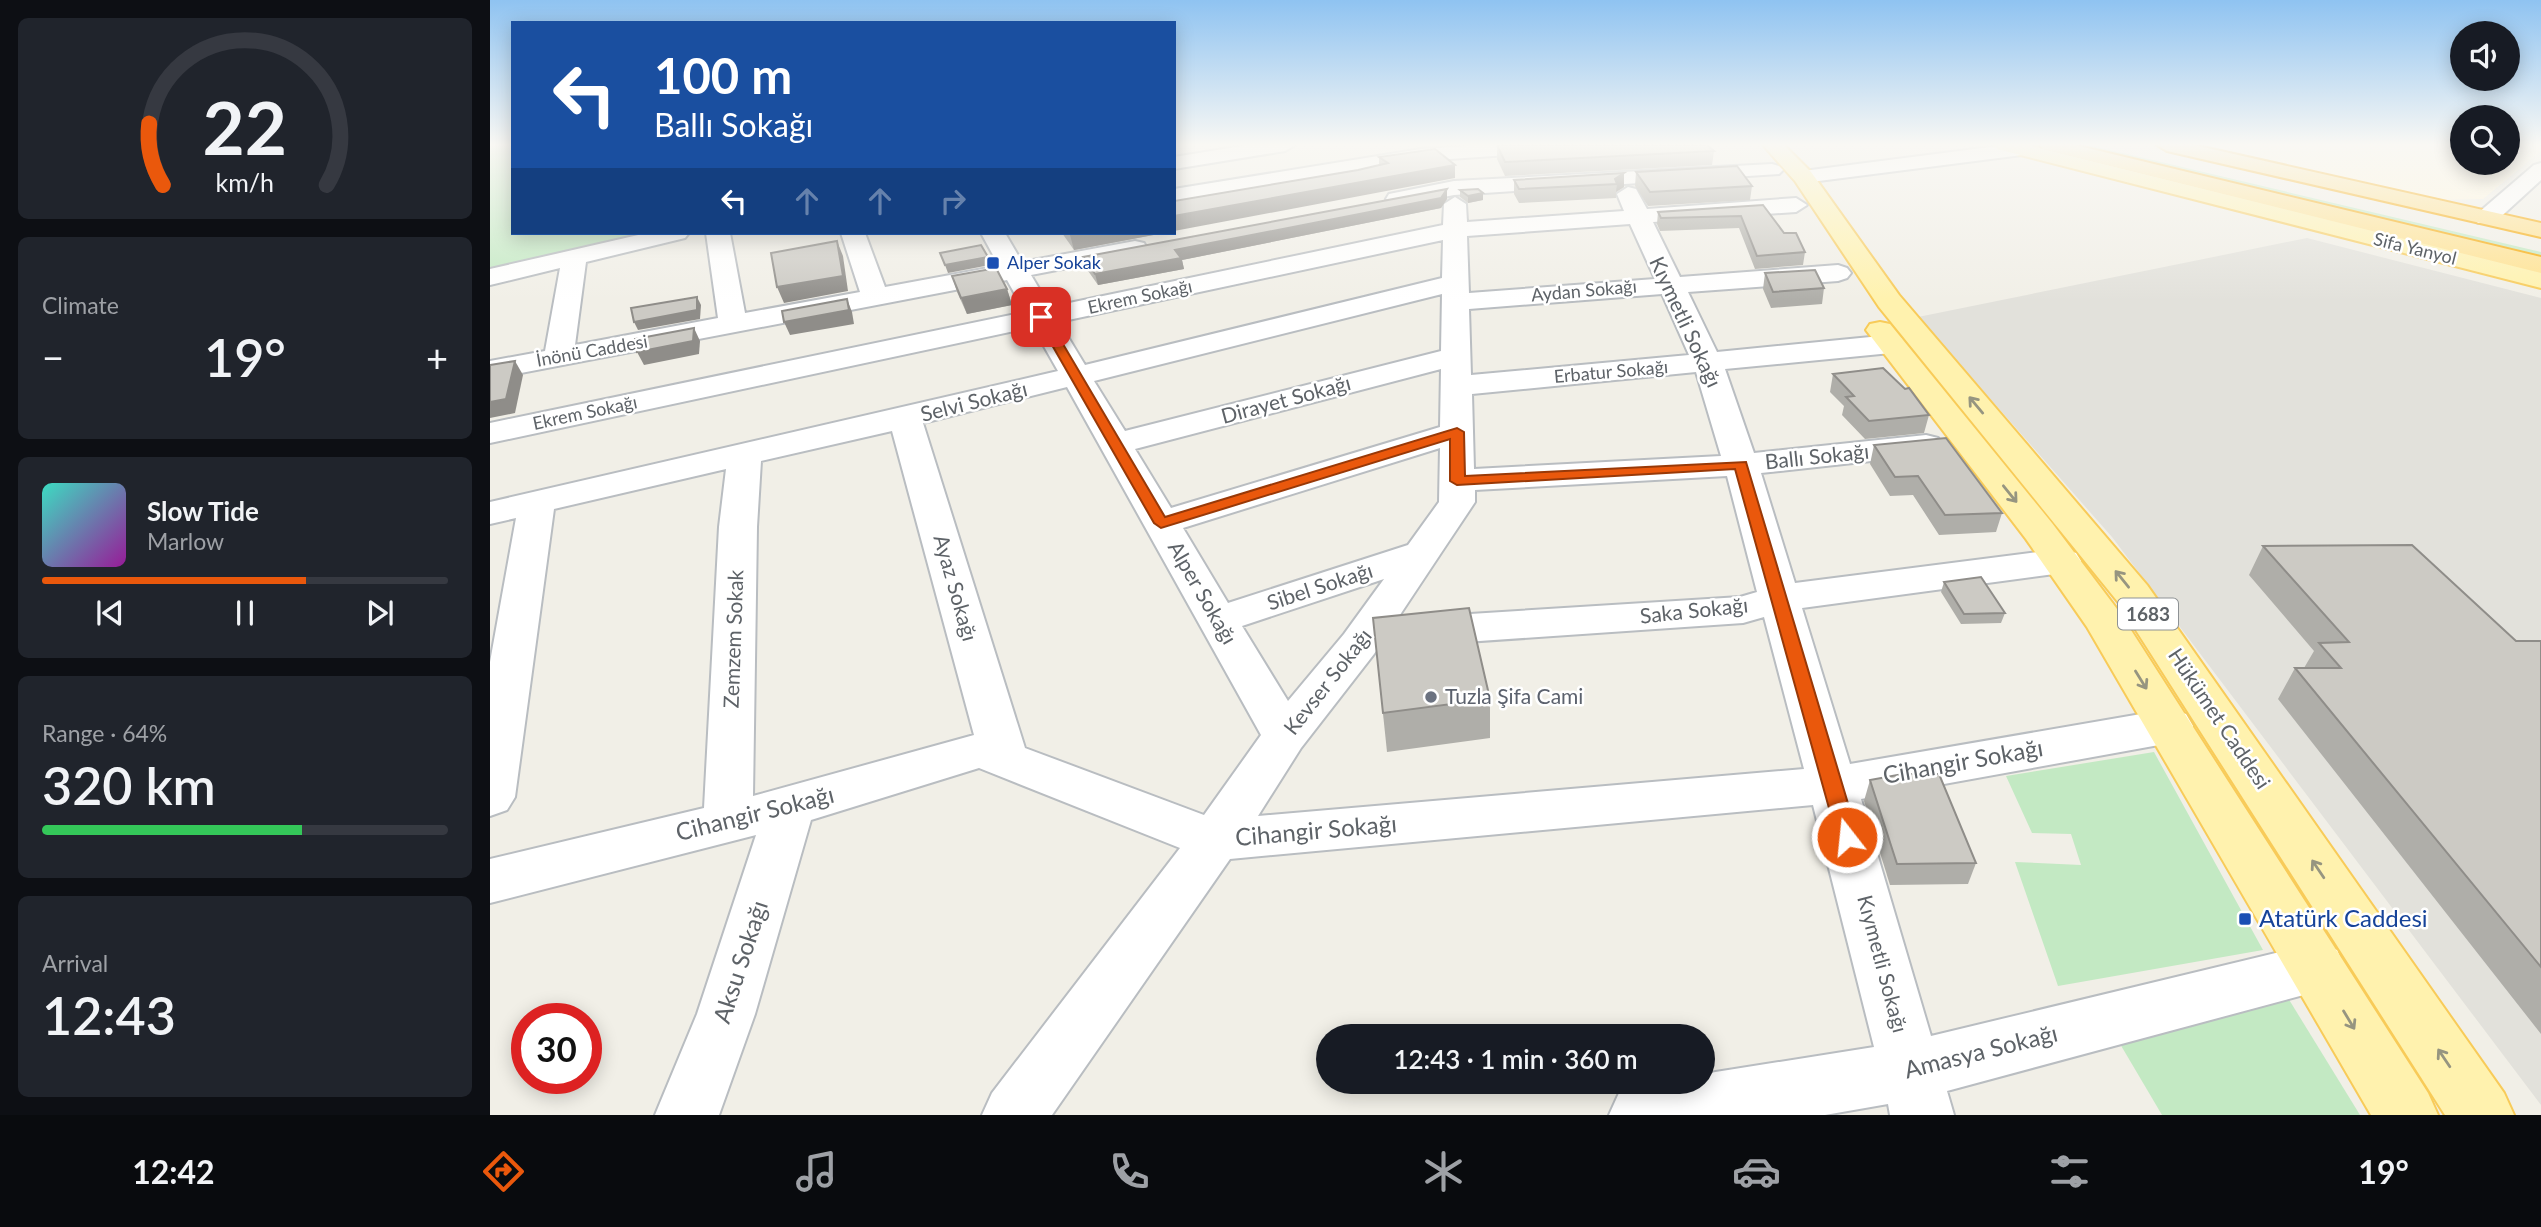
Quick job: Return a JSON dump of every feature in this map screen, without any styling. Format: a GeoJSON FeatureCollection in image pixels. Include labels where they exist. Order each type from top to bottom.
{"type":"FeatureCollection","features":[{"type":"Feature","properties":{"kind":"highway"},"geometry":{"type":"LineString","coordinates":[[2263,197],[2541,265]]}},
{"type":"Feature","properties":{"kind":"highway"},"geometry":{"type":"LineString","coordinates":[[2337,197],[2541,245]]}},
{"type":"Feature","properties":{"kind":"highway"},"geometry":{"type":"LineString","coordinates":[[2394,197],[2541,230]]}},
{"type":"Feature","properties":{"kind":"main road","name":"Hükümet Caddesi"},"geometry":{"type":"LineString","coordinates":[[1795,197],[1838,273],[1966,441],[2062,561],[2105,622],[2171,726],[2406,1115]]}},
{"type":"Feature","properties":{"kind":"main road","name":"Hükümet Caddesi"},"geometry":{"type":"LineString","coordinates":[[1802,197],[2084,532],[2154,622],[2482,1115]]}},
{"type":"Feature","properties":{"kind":"main road","name":"Sifa Yanyol"},"geometry":{"type":"LineString","coordinates":[[2212,197],[2541,280]]}},
{"type":"Feature","properties":{"kind":"street"},"geometry":{"type":"LineString","coordinates":[[1376,203],[1392,197]]}},
{"type":"Feature","properties":{"kind":"street","name":"Kevser Sokağı"},"geometry":{"type":"LineString","coordinates":[[1014,1115],[1215,841],[1285,736],[1366,635],[1458,502],[1455,230],[1459,197]]}},
{"type":"Feature","properties":{"kind":"street","name":"Ekrem Sokağı"},"geometry":{"type":"LineString","coordinates":[[490,433],[1455,230],[1629,197]]}},
{"type":"Feature","properties":{"kind":"street","name":"Kıymetli Sokağı"},"geometry":{"type":"LineString","coordinates":[[1629,197],[1708,363],[1741,465],[1833,785],[1916,1093]]}},
{"type":"Feature","properties":{"kind":"street"},"geometry":{"type":"LineString","coordinates":[[2486,218],[2510,197]]}},
{"type":"Feature","properties":{"kind":"street"},"geometry":{"type":"LineString","coordinates":[[490,277],[668,235]]}},
{"type":"Feature","properties":{"kind":"street"},"geometry":{"type":"LineString","coordinates":[[718,235],[733,325]]}},
{"type":"Feature","properties":{"kind":"street"},"geometry":{"type":"LineString","coordinates":[[854,235],[875,298]]}},
{"type":"Feature","properties":{"kind":"street","name":"Alper Sokağı"},"geometry":{"type":"LineString","coordinates":[[994,235],[1285,736]]}},
{"type":"Feature","properties":{"kind":"street","name":"İnönü Caddesi"},"geometry":{"type":"LineString","coordinates":[[490,370],[1015,271],[1136,242]]}},
{"type":"Feature","properties":{"kind":"street"},"geometry":{"type":"LineString","coordinates":[[559,357],[573,257]]}},
{"type":"Feature","properties":{"kind":"street","name":"Aydan Sokağı"},"geometry":{"type":"LineString","coordinates":[[1455,292],[1669,285],[1838,273]]}},
{"type":"Feature","properties":{"kind":"street","name":"Selvi Sokağı"},"geometry":{"type":"LineString","coordinates":[[490,513],[744,457],[1076,377],[1455,292]]}},
{"type":"Feature","properties":{"kind":"street","name":"Erbatur Sokağı"},"geometry":{"type":"LineString","coordinates":[[1456,371],[1708,363],[1891,344]]}},
{"type":"Feature","properties":{"kind":"street","name":"Dirayet Sokağı"},"geometry":{"type":"LineString","coordinates":[[1115,444],[1456,371]]}},
{"type":"Feature","properties":{"kind":"street","name":"Ayaz Sokağı"},"geometry":{"type":"LineString","coordinates":[[905,418],[1004,758]]}},
{"type":"Feature","properties":{"kind":"street"},"geometry":{"type":"LineString","coordinates":[[1161,523],[1457,432]]}},
{"type":"Feature","properties":{"kind":"street","name":"Ballı Sokağı"},"geometry":{"type":"LineString","coordinates":[[1457,481],[1741,465],[1966,441]]}},
{"type":"Feature","properties":{"kind":"street","name":"Zemzem Sokak"},"geometry":{"type":"LineString","coordinates":[[728,821],[737,527],[744,457]]}},
{"type":"Feature","properties":{"kind":"street"},"geometry":{"type":"LineString","coordinates":[[490,797],[537,503]]}},
{"type":"Feature","properties":{"kind":"street","name":"Sibel Sokağı"},"geometry":{"type":"LineString","coordinates":[[1217,620],[1422,553]]}},
{"type":"Feature","properties":{"kind":"street","name":"Saka Sokağı"},"geometry":{"type":"LineString","coordinates":[[1366,635],[1743,610],[1780,598],[2062,561]]}},
{"type":"Feature","properties":{"kind":"street","name":"Cihangir Sokağı"},"geometry":{"type":"LineString","coordinates":[[490,881],[790,807],[981,750],[1215,841],[1833,785],[2171,726]]}},
{"type":"Feature","properties":{"kind":"street","name":"Aksu Sokağı"},"geometry":{"type":"LineString","coordinates":[[687,1115],[726,1014],[790,807]]}},
{"type":"Feature","properties":{"kind":"street","name":"Amasya Sokağı"},"geometry":{"type":"LineString","coordinates":[[1641,1115],[1916,1093],[2317,968]]}},
{"type":"Feature","properties":{"kind":"shaded area"},"geometry":{"type":"Polygon","coordinates":[[[2423,197],[2485,197],[2436,200],[2423,197]]]}},
{"type":"Feature","properties":{"kind":"shaded area"},"geometry":{"type":"Polygon","coordinates":[[[2307,238],[2541,298],[2541,1105],[2112,537],[1918,317],[2307,238]]]}},
{"type":"Feature","properties":{"kind":"green space"},"geometry":{"type":"Polygon","coordinates":[[[490,197],[511,197],[511,235],[647,235],[490,271],[490,197]]]}},
{"type":"Feature","properties":{"kind":"green space"},"geometry":{"type":"Polygon","coordinates":[[[2288,197],[2309,197],[2541,252],[2541,258],[2288,197]]]}},
{"type":"Feature","properties":{"kind":"green space"},"geometry":{"type":"Polygon","coordinates":[[[2154,752],[2263,950],[2058,986],[2015,862],[2081,865],[2071,834],[2032,833],[2006,776],[2154,752]]]}},
{"type":"Feature","properties":{"kind":"green space"},"geometry":{"type":"Polygon","coordinates":[[[2288,998],[2360,1115],[2162,1115],[2113,1032],[2288,998]]]}},
{"type":"Feature","properties":{"kind":"building"},"geometry":{"type":"Polygon","coordinates":[[[1198,197],[1279,197],[1176,216],[1176,201],[1198,197]]]}},
{"type":"Feature","properties":{"kind":"building"},"geometry":{"type":"Polygon","coordinates":[[[1404,197],[1442,197],[1175,250],[1181,258],[1095,274],[1083,257],[1404,197]]]}},
{"type":"Feature","properties":{"kind":"building"},"geometry":{"type":"Polygon","coordinates":[[[1763,205],[1784,233],[1796,233],[1805,252],[1757,256],[1741,216],[1661,218],[1658,212],[1763,205]]]}},
{"type":"Feature","properties":{"kind":"building"},"geometry":{"type":"Polygon","coordinates":[[[837,241],[843,276],[777,287],[771,253],[837,241]]]}},
{"type":"Feature","properties":{"kind":"building"},"geometry":{"type":"Polygon","coordinates":[[[981,245],[988,257],[945,265],[940,253],[981,245]]]}},
{"type":"Feature","properties":{"kind":"building"},"geometry":{"type":"Polygon","coordinates":[[[996,268],[1007,289],[961,298],[952,276],[996,268]]]}},
{"type":"Feature","properties":{"kind":"building"},"geometry":{"type":"Polygon","coordinates":[[[1815,270],[1824,288],[1773,292],[1765,273],[1815,270]]]}},
{"type":"Feature","properties":{"kind":"building"},"geometry":{"type":"Polygon","coordinates":[[[697,297],[697,310],[634,322],[631,308],[697,297]]]}},
{"type":"Feature","properties":{"kind":"building"},"geometry":{"type":"Polygon","coordinates":[[[847,299],[849,310],[784,322],[782,311],[847,299]]]}},
{"type":"Feature","properties":{"kind":"building"},"geometry":{"type":"Polygon","coordinates":[[[694,328],[693,341],[637,352],[635,339],[694,328]]]}},
{"type":"Feature","properties":{"kind":"building"},"geometry":{"type":"Polygon","coordinates":[[[515,361],[506,399],[490,402],[490,365],[515,361]]]}},
{"type":"Feature","properties":{"kind":"building"},"geometry":{"type":"Polygon","coordinates":[[[1883,368],[1905,389],[1909,388],[1929,415],[1869,421],[1846,397],[1854,396],[1833,374],[1883,368]]]}},
{"type":"Feature","properties":{"kind":"building"},"geometry":{"type":"Polygon","coordinates":[[[1946,438],[2002,513],[1945,515],[1918,476],[1895,477],[1874,445],[1946,438]]]}},
{"type":"Feature","properties":{"kind":"building"},"geometry":{"type":"Polygon","coordinates":[[[2412,545],[2516,641],[2541,641],[2541,967],[2295,668],[2341,668],[2319,643],[2349,642],[2263,546],[2412,545]]]}},
{"type":"Feature","properties":{"kind":"building"},"geometry":{"type":"Polygon","coordinates":[[[1981,577],[2005,613],[1964,614],[1944,582],[1981,577]]]}},
{"type":"Feature","properties":{"kind":"building"},"geometry":{"type":"Polygon","coordinates":[[[1469,608],[1490,699],[1383,713],[1373,618],[1469,608]]]}},
{"type":"Feature","properties":{"kind":"building"},"geometry":{"type":"Polygon","coordinates":[[[1903,774],[1939,774],[1976,863],[1897,864],[1870,780],[1903,774]]]}},
{"type":"Feature","properties":{"kind":"place","name":"Alper Sokak"},"geometry":{"type":"Point","coordinates":[993,263]}},
{"type":"Feature","properties":{"kind":"place","name":"Tuzla Şifa Cami"},"geometry":{"type":"Point","coordinates":[1431,697]}},
{"type":"Feature","properties":{"kind":"place","name":"Atatürk Caddesi"},"geometry":{"type":"Point","coordinates":[2245,919]}},
{"type":"Feature","properties":{"kind":"route"},"geometry":{"type":"LineString","coordinates":[[1041,317],[1161,523],[1457,432],[1457,481],[1741,465],[1847,837]]}}]}
